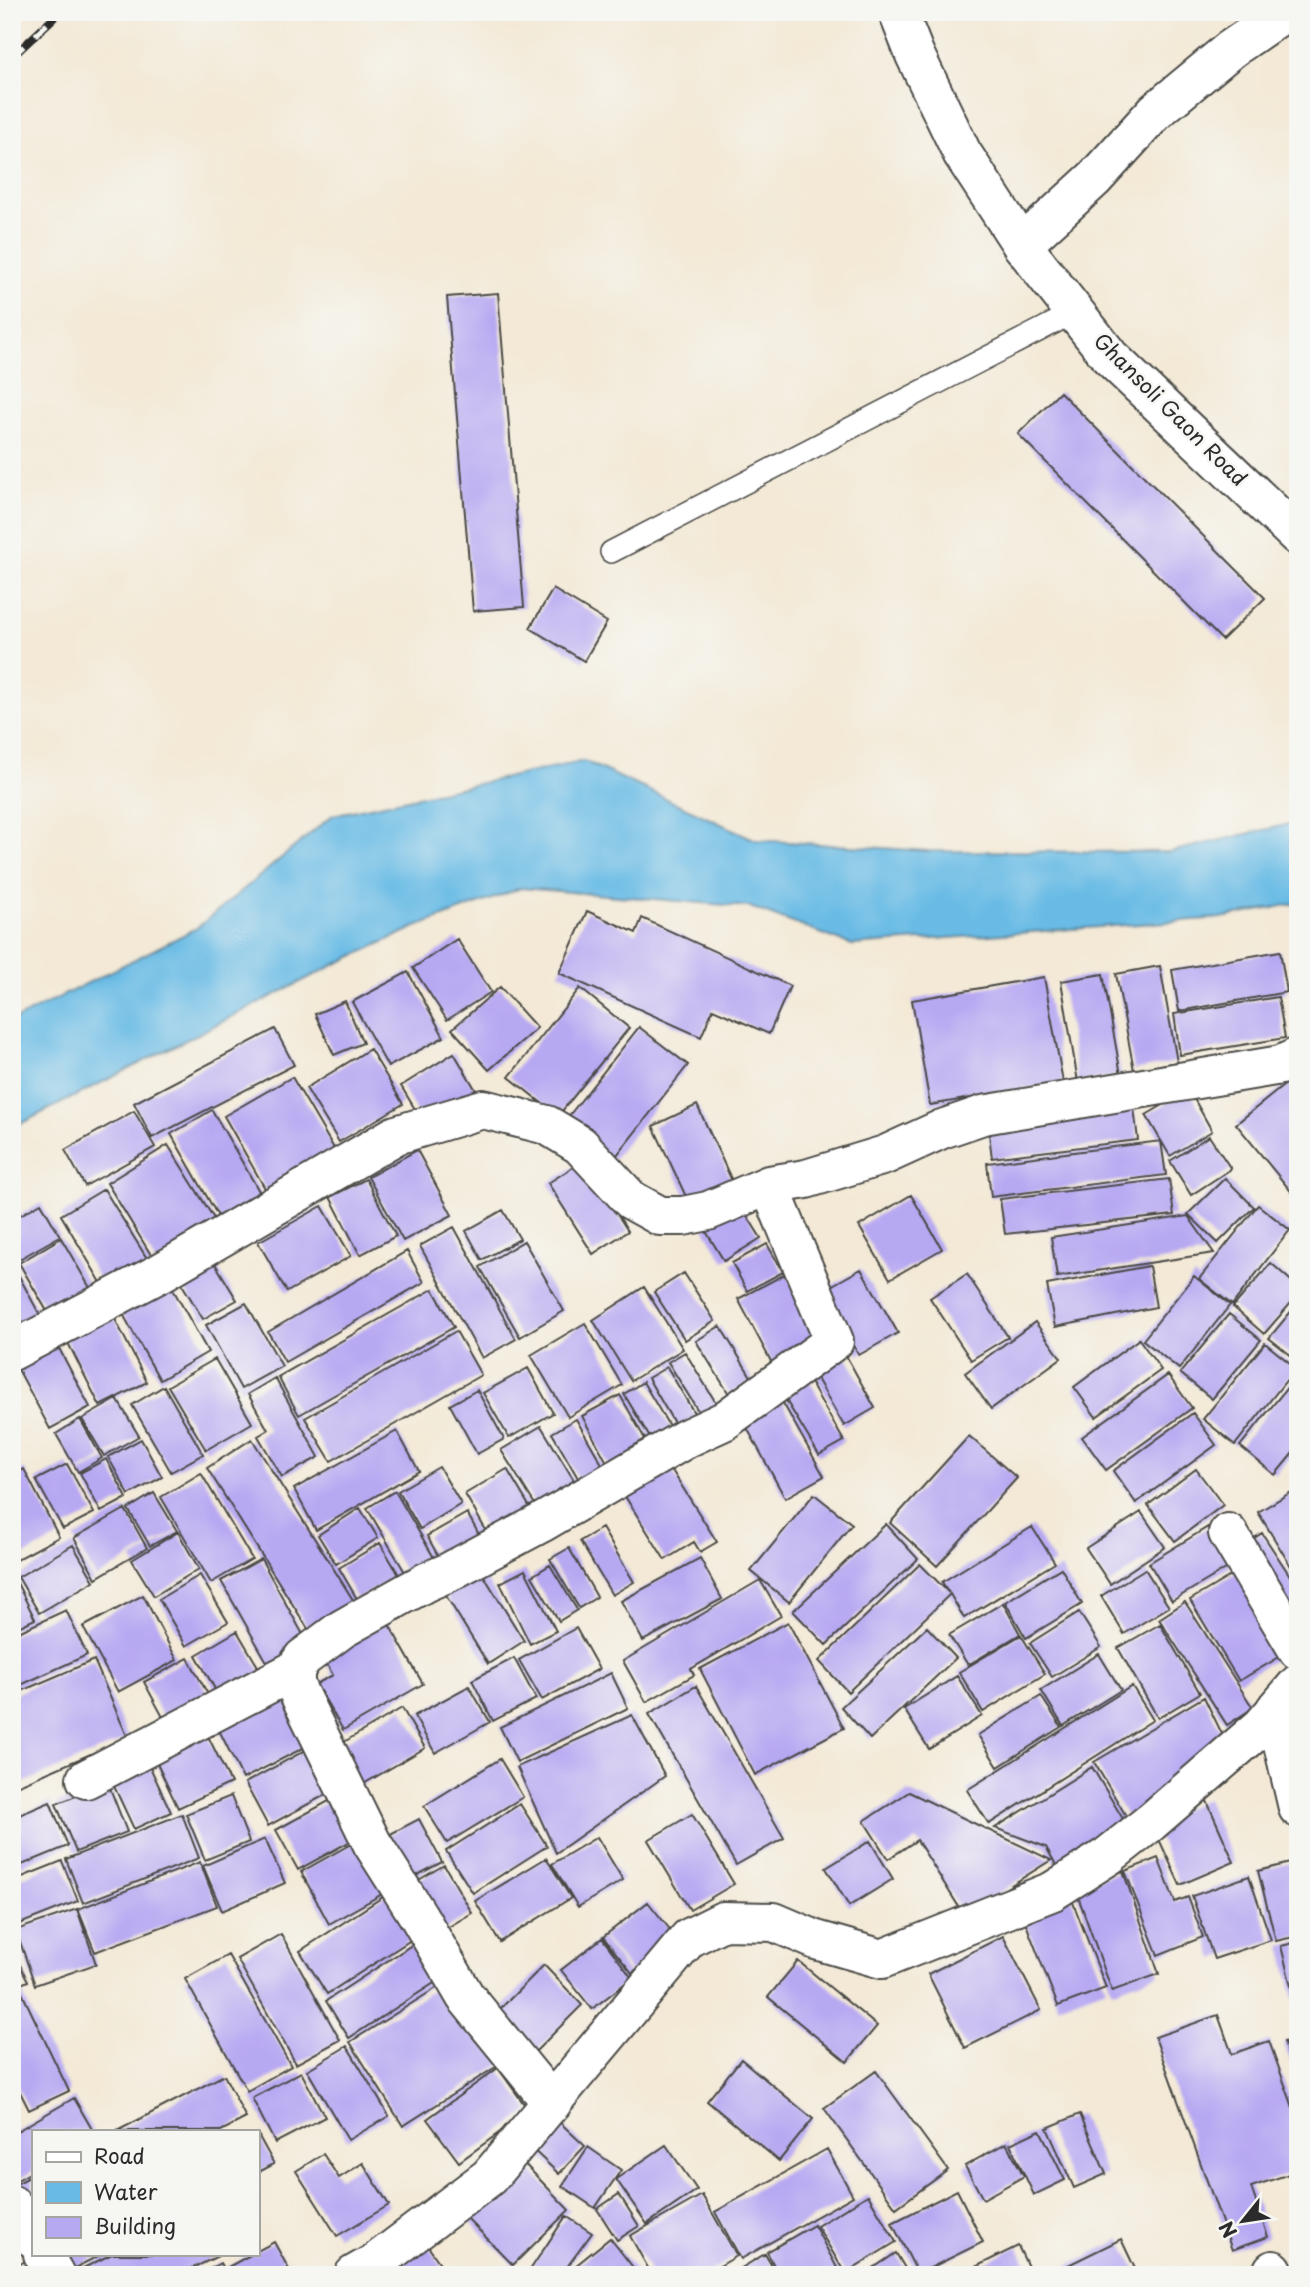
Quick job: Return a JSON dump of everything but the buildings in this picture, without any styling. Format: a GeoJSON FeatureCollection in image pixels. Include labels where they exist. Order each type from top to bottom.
{"type":"FeatureCollection","features":[{"type":"Feature","properties":{"kind":"street","name":"Ghansoli Gaon Road"},"geometry":{"type":"LineString","coordinates":[[898,12],[915,55],[962,153],[1022,245],[1110,356],[1298,536]]}},
{"type":"Feature","properties":{"kind":"street"},"geometry":{"type":"LineString","coordinates":[[1022,245],[1094,179],[1155,112],[1231,49],[1285,12]]}},
{"type":"Feature","properties":{"kind":"street"},"geometry":{"type":"LineString","coordinates":[[12,1351],[160,1273],[396,1135],[483,1109],[547,1125],[580,1145],[632,1200],[660,1216],[683,1216],[708,1211],[769,1185],[806,1179],[885,1155],[942,1129],[983,1115],[1281,1065],[1298,1057]]}},
{"type":"Feature","properties":{"kind":"street"},"geometry":{"type":"LineString","coordinates":[[86,1779],[295,1670],[303,1658],[342,1629],[541,1523],[687,1438],[724,1421],[834,1341],[769,1185]]}},
{"type":"Feature","properties":{"kind":"street"},"geometry":{"type":"LineString","coordinates":[[1228,1532],[1298,1650]]}},
{"type":"Feature","properties":{"kind":"street"},"geometry":{"type":"LineString","coordinates":[[295,1670],[295,1685],[372,1843],[465,1996],[552,2103]]}},
{"type":"Feature","properties":{"kind":"street"},"geometry":{"type":"LineString","coordinates":[[354,2275],[489,2177],[689,1938],[723,1921],[774,1923],[816,1940],[882,1959],[1053,1891],[1108,1856],[1262,1726],[1287,1697]]}},
{"type":"Feature","properties":{"kind":"street"},"geometry":{"type":"LineString","coordinates":[[1287,1697],[1298,1808]]}},
{"type":"Feature","properties":{"kind":"street"},"geometry":{"type":"LineString","coordinates":[[12,2205],[32,2236]]}},
{"type":"Feature","properties":{"kind":"street"},"geometry":{"type":"LineString","coordinates":[[44,2256],[55,2275]]}},
{"type":"Feature","properties":{"kind":"lane"},"geometry":{"type":"LineString","coordinates":[[611,552],[1076,312]]}},
{"type":"Feature","properties":{"kind":"water"},"geometry":{"type":"Polygon","coordinates":[[[584,761],[756,840],[928,851],[1170,852],[1298,822],[1298,903],[1221,918],[852,945],[750,907],[521,888],[416,927],[334,965],[12,1128],[12,1021],[197,928],[333,815],[584,761]]]}},
{"type":"Feature","properties":{"kind":"railway"},"geometry":{"type":"LineString","coordinates":[[12,15],[15,12]]}},
{"type":"Feature","properties":{"kind":"railway"},"geometry":{"type":"LineString","coordinates":[[12,57],[60,12]]}}]}
